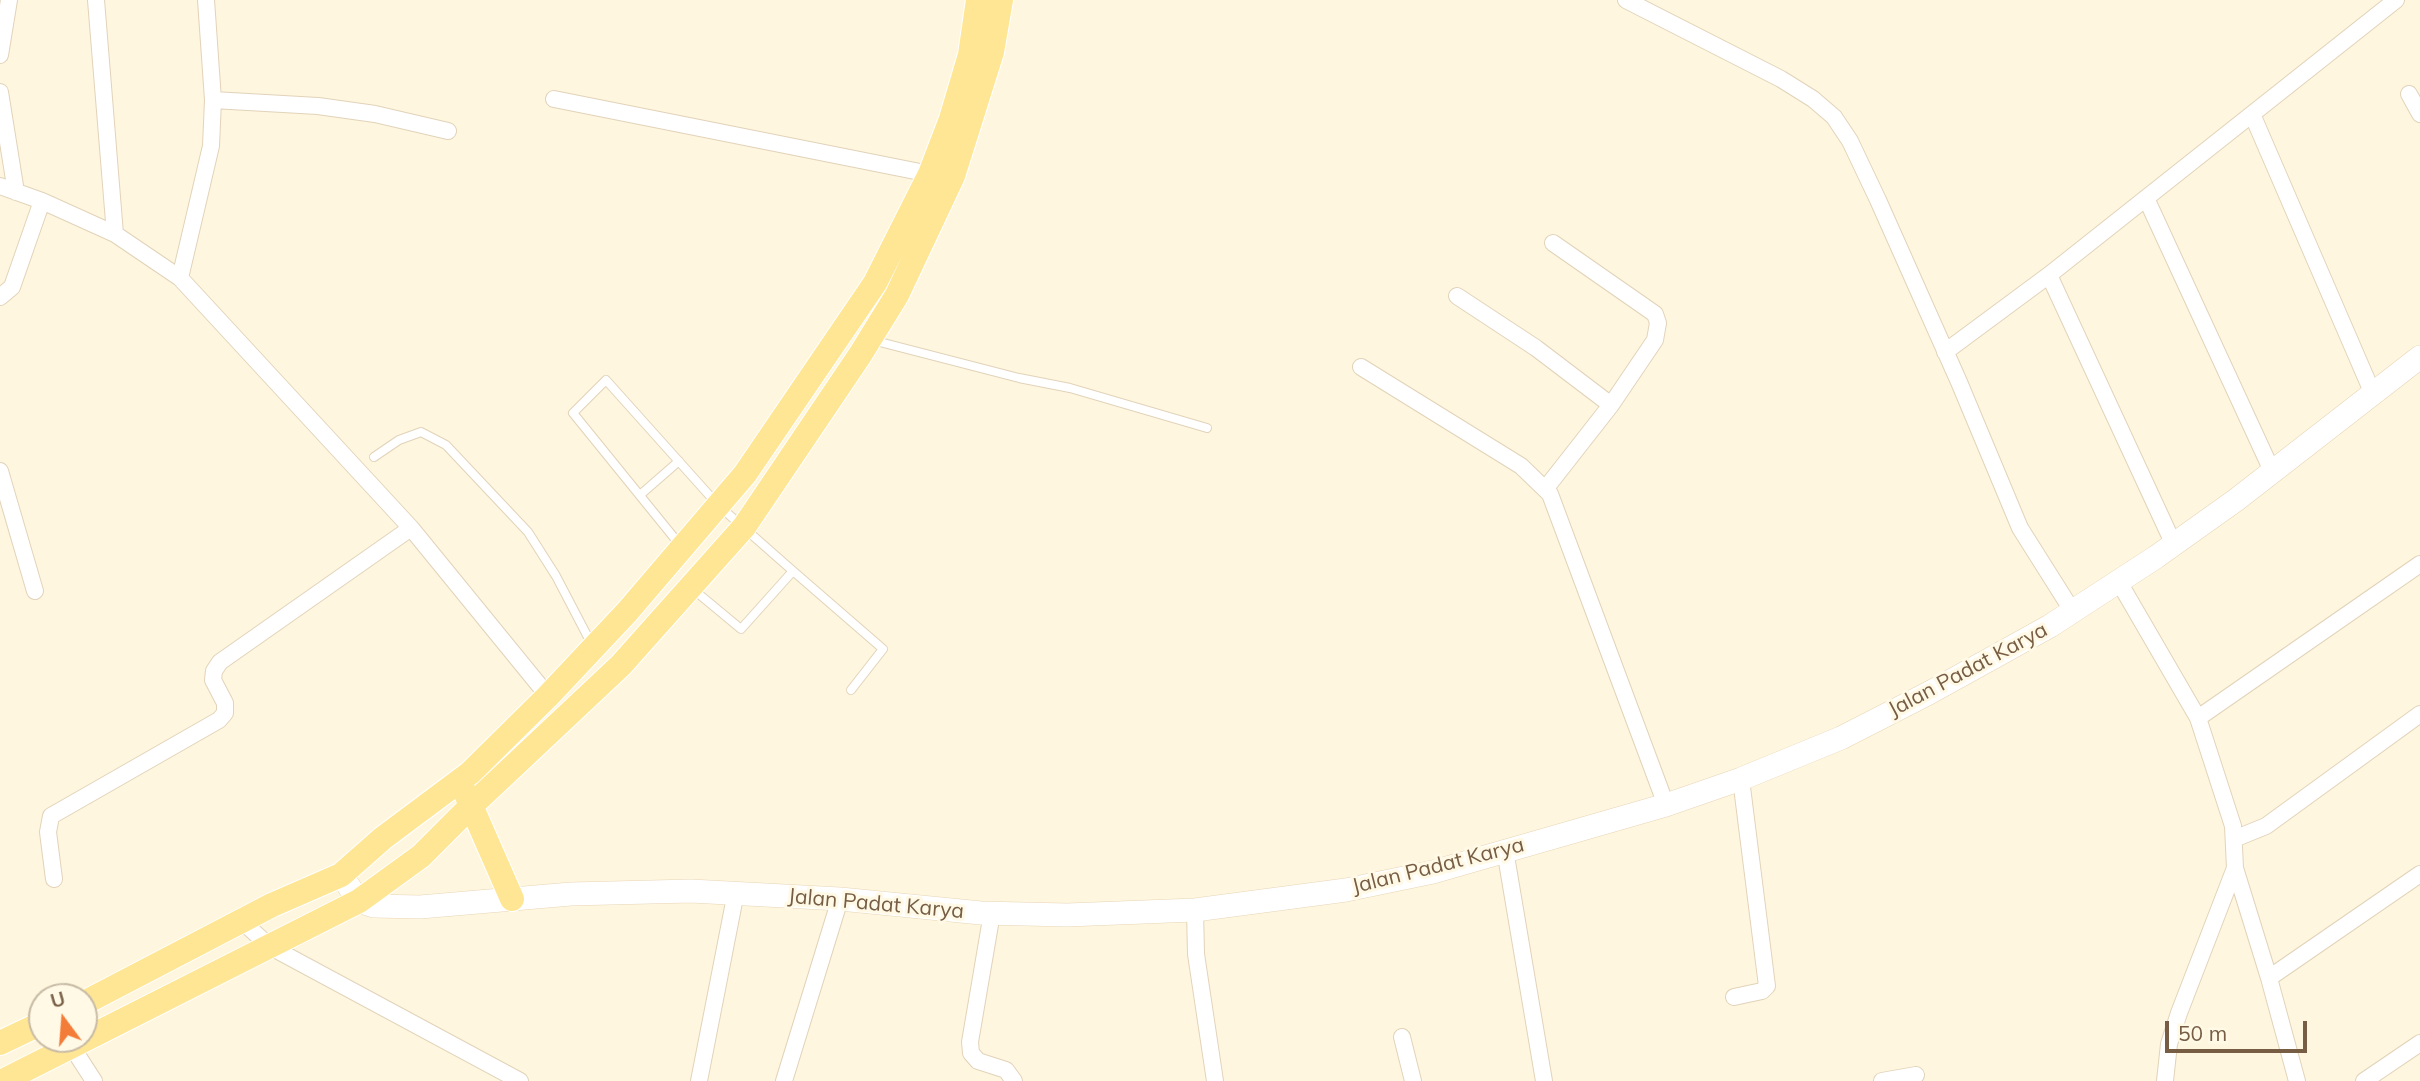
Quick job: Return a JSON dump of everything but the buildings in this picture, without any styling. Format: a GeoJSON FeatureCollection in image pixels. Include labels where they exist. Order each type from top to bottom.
{"type":"FeatureCollection","features":[{"type":"Feature","properties":{"kind":"main road"},"geometry":{"type":"LineString","coordinates":[[98,996],[272,905],[341,875],[383,838],[460,780],[548,696],[593,648],[745,474],[875,283],[930,174],[951,119],[970,55],[978,0]]}},
{"type":"Feature","properties":{"kind":"main road"},"geometry":{"type":"LineString","coordinates":[[98,1021],[269,946],[359,901],[421,856],[621,665],[744,527],[870,340],[897,295],[953,176],[992,52],[1001,0]]}},
{"type":"Feature","properties":{"kind":"main road"},"geometry":{"type":"LineString","coordinates":[[460,780],[512,899]]}},
{"type":"Feature","properties":{"kind":"main road"},"geometry":{"type":"LineString","coordinates":[[0,1043],[28,1030]]}},
{"type":"Feature","properties":{"kind":"main road"},"geometry":{"type":"LineString","coordinates":[[3,1081],[60,1053]]}},
{"type":"Feature","properties":{"kind":"street"},"geometry":{"type":"LineString","coordinates":[[0,55],[9,0]]}},
{"type":"Feature","properties":{"kind":"street"},"geometry":{"type":"LineString","coordinates":[[96,0],[115,233]]}},
{"type":"Feature","properties":{"kind":"street"},"geometry":{"type":"LineString","coordinates":[[180,278],[208,165],[213,100],[206,0]]}},
{"type":"Feature","properties":{"kind":"street"},"geometry":{"type":"LineString","coordinates":[[1626,0],[1781,79],[1813,99],[1834,117],[1850,141],[1878,200],[2020,528],[2073,612]]}},
{"type":"Feature","properties":{"kind":"street"},"geometry":{"type":"LineString","coordinates":[[1945,352],[2049,275],[2396,0]]}},
{"type":"Feature","properties":{"kind":"street"},"geometry":{"type":"LineString","coordinates":[[0,92],[16,192]]}},
{"type":"Feature","properties":{"kind":"street"},"geometry":{"type":"LineString","coordinates":[[2409,94],[2420,114]]}},
{"type":"Feature","properties":{"kind":"street"},"geometry":{"type":"LineString","coordinates":[[554,99],[930,174]]}},
{"type":"Feature","properties":{"kind":"street"},"geometry":{"type":"LineString","coordinates":[[213,100],[318,106],[375,114],[448,131]]}},
{"type":"Feature","properties":{"kind":"street"},"geometry":{"type":"LineString","coordinates":[[2252,114],[2373,394]]}},
{"type":"Feature","properties":{"kind":"street"},"geometry":{"type":"LineString","coordinates":[[0,186],[115,233],[180,278],[411,528],[548,696]]}},
{"type":"Feature","properties":{"kind":"street"},"geometry":{"type":"LineString","coordinates":[[2146,198],[2272,471]]}},
{"type":"Feature","properties":{"kind":"street"},"geometry":{"type":"LineString","coordinates":[[1,296],[12,287],[42,201]]}},
{"type":"Feature","properties":{"kind":"street"},"geometry":{"type":"LineString","coordinates":[[1546,488],[1612,405],[1655,340],[1658,323],[1655,314],[1553,243]]}},
{"type":"Feature","properties":{"kind":"street"},"geometry":{"type":"LineString","coordinates":[[2049,275],[2174,545]]}},
{"type":"Feature","properties":{"kind":"street"},"geometry":{"type":"LineString","coordinates":[[1457,296],[1536,348],[1612,405]]}},
{"type":"Feature","properties":{"kind":"street","name":"Jalan Padat Karya"},"geometry":{"type":"LineString","coordinates":[[359,901],[374,906],[420,907],[622,892],[736,892],[992,913],[1067,915],[1195,910],[1392,882],[1666,805],[1741,779],[1841,738],[1885,716],[2073,612],[2119,582],[2174,545],[2420,357]]}},
{"type":"Feature","properties":{"kind":"street"},"geometry":{"type":"LineString","coordinates":[[1361,367],[1521,466],[1546,488],[1554,500],[1666,805]]}},
{"type":"Feature","properties":{"kind":"street"},"geometry":{"type":"LineString","coordinates":[[0,471],[35,591]]}},
{"type":"Feature","properties":{"kind":"street"},"geometry":{"type":"LineString","coordinates":[[54,879],[48,832],[51,816],[219,720],[225,713],[225,703],[213,680],[214,671],[220,662],[411,528]]}},
{"type":"Feature","properties":{"kind":"street"},"geometry":{"type":"LineString","coordinates":[[2198,718],[2420,564]]}},
{"type":"Feature","properties":{"kind":"street"},"geometry":{"type":"LineString","coordinates":[[2119,582],[2198,718],[2232,826],[2235,868],[2297,1081]]}},
{"type":"Feature","properties":{"kind":"street"},"geometry":{"type":"LineString","coordinates":[[2234,839],[2266,826],[2420,714]]}},
{"type":"Feature","properties":{"kind":"street"},"geometry":{"type":"LineString","coordinates":[[1734,997],[1762,991],[1767,986],[1741,779]]}},
{"type":"Feature","properties":{"kind":"street"},"geometry":{"type":"LineString","coordinates":[[1505,850],[1544,1081]]}},
{"type":"Feature","properties":{"kind":"street"},"geometry":{"type":"LineString","coordinates":[[2165,1081],[2169,1044],[2179,1013],[2235,868]]}},
{"type":"Feature","properties":{"kind":"street"},"geometry":{"type":"LineString","coordinates":[[2269,978],[2420,874]]}},
{"type":"Feature","properties":{"kind":"street"},"geometry":{"type":"LineString","coordinates":[[341,875],[359,901]]}},
{"type":"Feature","properties":{"kind":"street"},"geometry":{"type":"LineString","coordinates":[[699,1081],[736,892]]}},
{"type":"Feature","properties":{"kind":"street"},"geometry":{"type":"LineString","coordinates":[[784,1081],[840,899]]}},
{"type":"Feature","properties":{"kind":"street"},"geometry":{"type":"LineString","coordinates":[[1195,910],[1196,954],[1215,1081]]}},
{"type":"Feature","properties":{"kind":"street"},"geometry":{"type":"LineString","coordinates":[[992,913],[970,1042],[971,1053],[978,1061],[1006,1070],[1014,1081]]}},
{"type":"Feature","properties":{"kind":"street"},"geometry":{"type":"LineString","coordinates":[[242,921],[269,946],[520,1081]]}},
{"type":"Feature","properties":{"kind":"street"},"geometry":{"type":"LineString","coordinates":[[1402,1037],[1413,1081]]}},
{"type":"Feature","properties":{"kind":"street"},"geometry":{"type":"LineString","coordinates":[[2364,1081],[2420,1043]]}},
{"type":"Feature","properties":{"kind":"street"},"geometry":{"type":"LineString","coordinates":[[76,1053],[94,1081]]}},
{"type":"Feature","properties":{"kind":"street"},"geometry":{"type":"LineString","coordinates":[[1886,1081],[1916,1075]]}},
{"type":"Feature","properties":{"kind":"lane"},"geometry":{"type":"LineString","coordinates":[[870,340],[1019,378],[1070,388],[1207,428]]}},
{"type":"Feature","properties":{"kind":"lane"},"geometry":{"type":"LineString","coordinates":[[682,547],[573,413],[606,380],[718,505],[883,649],[851,690]]}},
{"type":"Feature","properties":{"kind":"lane"},"geometry":{"type":"LineString","coordinates":[[374,457],[399,440],[421,432],[446,445],[528,532],[556,576],[593,648]]}},
{"type":"Feature","properties":{"kind":"lane"},"geometry":{"type":"LineString","coordinates":[[640,495],[679,461]]}},
{"type":"Feature","properties":{"kind":"lane"},"geometry":{"type":"LineString","coordinates":[[690,587],[741,629],[793,571]]}}]}
